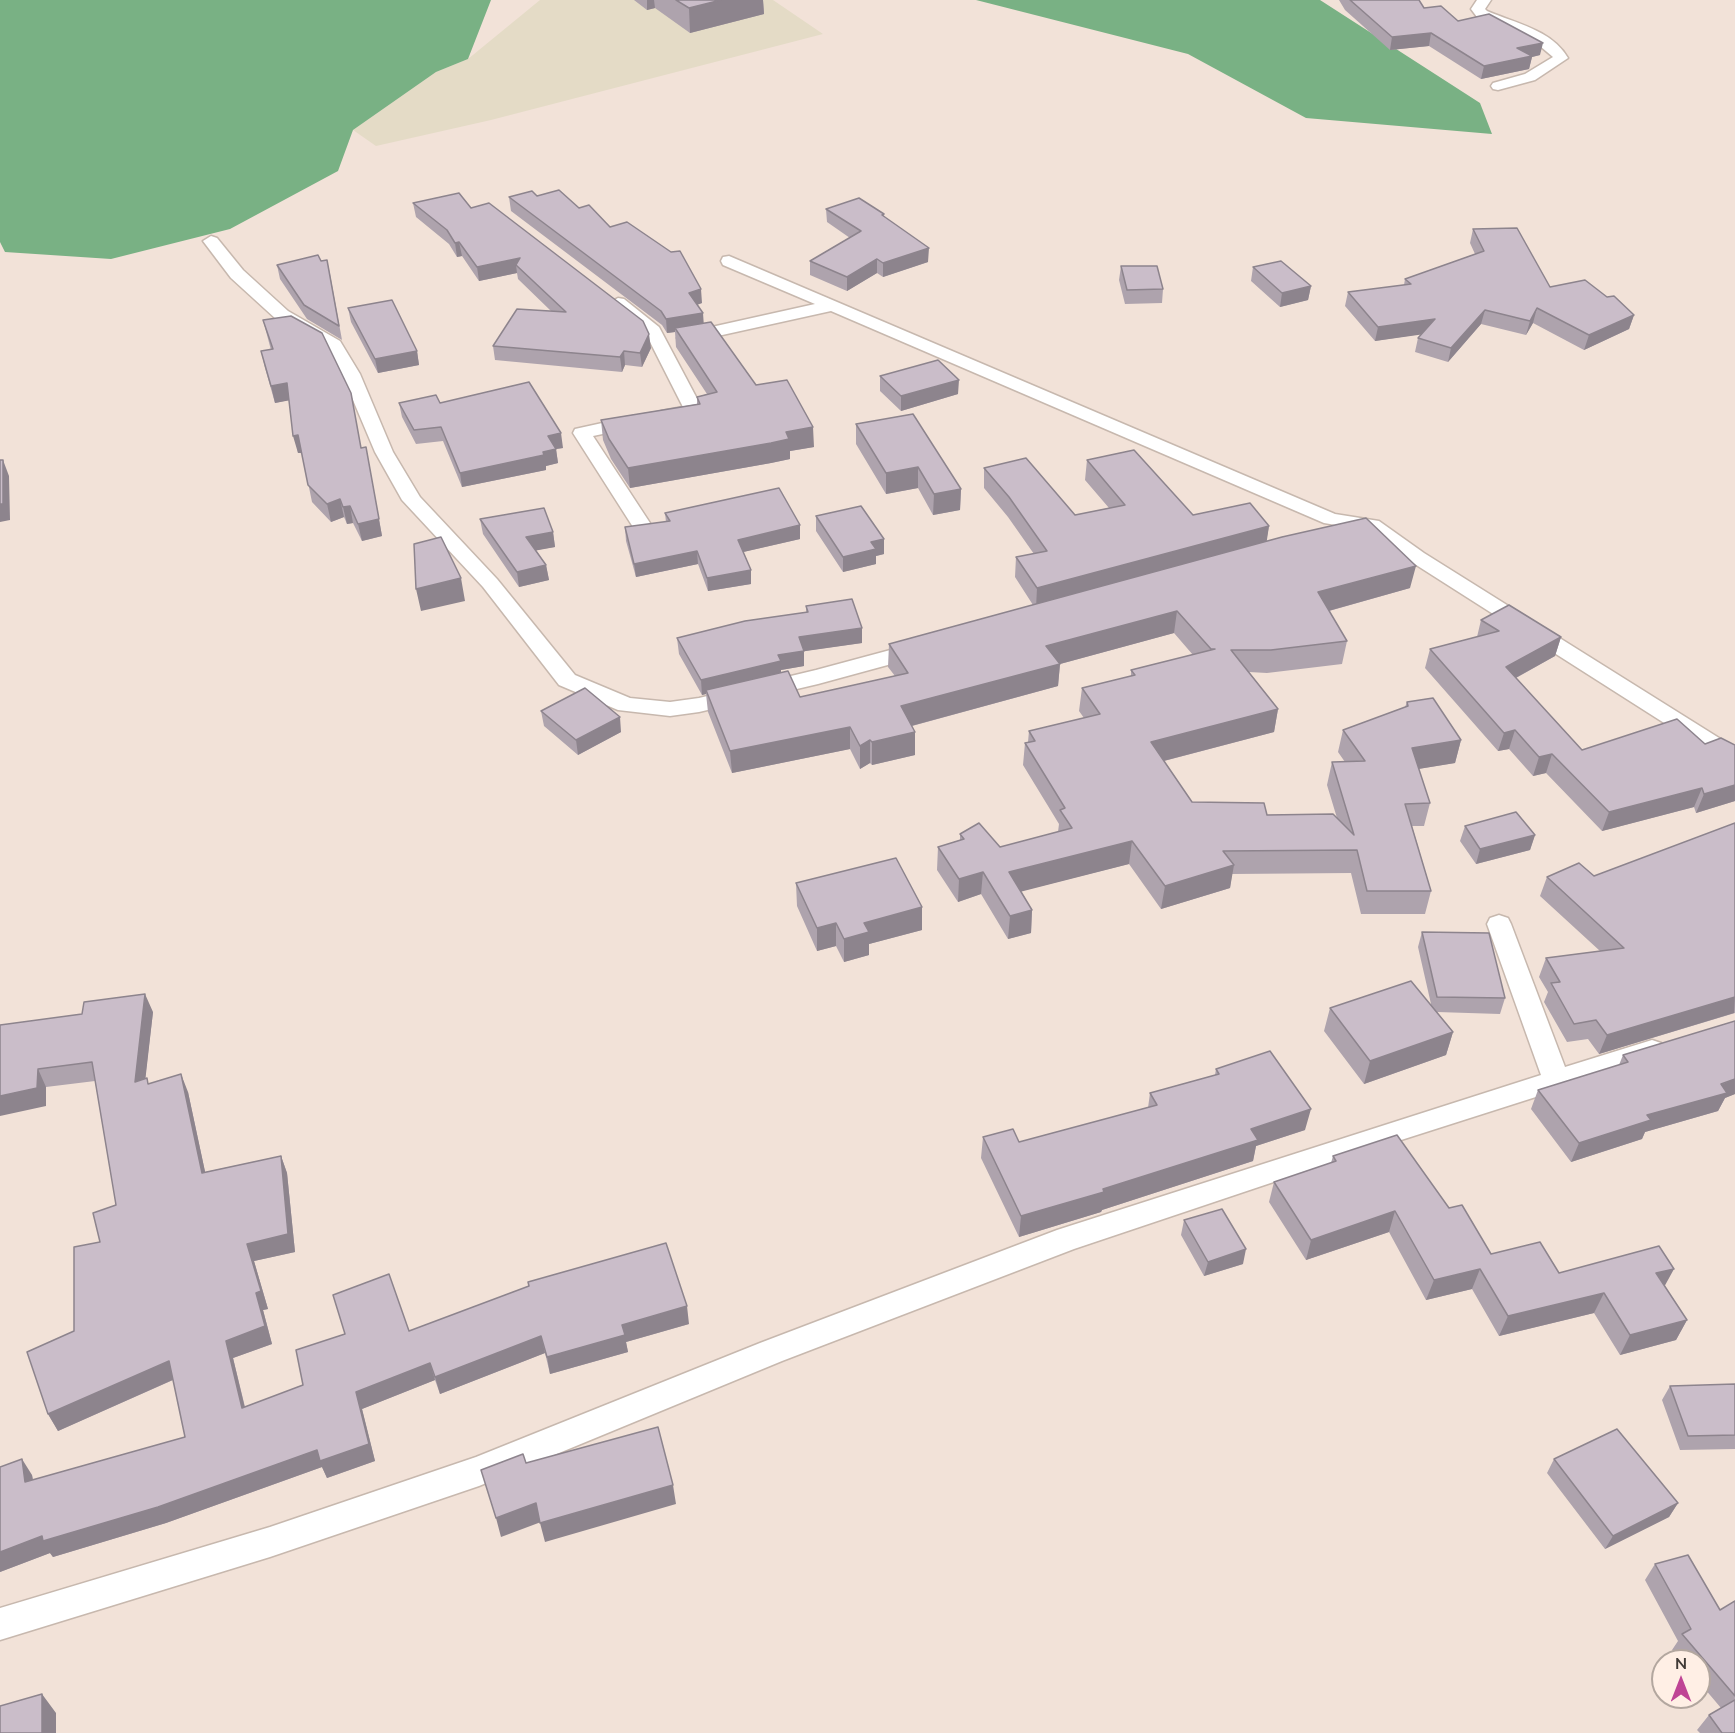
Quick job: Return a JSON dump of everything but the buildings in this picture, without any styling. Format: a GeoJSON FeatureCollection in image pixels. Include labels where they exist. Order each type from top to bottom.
{"type":"FeatureCollection","features":[{"type":"Feature","properties":{"kind":"street"},"geometry":{"type":"LineString","coordinates":[[1484,0],[1478,9],[1482,14],[1542,39],[1555,47],[1561,58],[1530,76],[1498,86]]}},
{"type":"Feature","properties":{"kind":"street"},"geometry":{"type":"LineString","coordinates":[[211,242],[237,274],[282,315],[334,345],[351,374],[384,452],[412,500],[490,583],[567,680],[626,705],[670,709],[699,705],[818,677],[945,642]]}},
{"type":"Feature","properties":{"kind":"street"},"geometry":{"type":"LineString","coordinates":[[729,261],[1331,519],[1372,525],[1417,557],[1735,758]]}},
{"type":"Feature","properties":{"kind":"street"},"geometry":{"type":"LineString","coordinates":[[608,296],[653,331],[694,410],[582,433],[640,523]]}},
{"type":"Feature","properties":{"kind":"street"},"geometry":{"type":"LineString","coordinates":[[660,342],[721,332],[835,305]]}},
{"type":"Feature","properties":{"kind":"street"},"geometry":{"type":"LineString","coordinates":[[1326,538],[1372,525]]}},
{"type":"Feature","properties":{"kind":"street"},"geometry":{"type":"LineString","coordinates":[[1499,924],[1556,1080]]}},
{"type":"Feature","properties":{"kind":"street"},"geometry":{"type":"LineString","coordinates":[[0,1624],[270,1542],[479,1470],[771,1352],[1067,1239],[1679,1042]]}},
{"type":"Feature","properties":{"kind":"shaded area"},"geometry":{"type":"Polygon","coordinates":[[[540,0],[773,0],[823,34],[491,120],[376,146],[353,130],[436,72],[468,59],[540,0]]]}},
{"type":"Feature","properties":{"kind":"green space"},"geometry":{"type":"Polygon","coordinates":[[[0,0],[491,0],[468,59],[436,72],[353,130],[338,171],[230,229],[111,259],[5,252],[0,242],[0,0]]]}},
{"type":"Feature","properties":{"kind":"green space"},"geometry":{"type":"Polygon","coordinates":[[[976,0],[1320,0],[1480,103],[1492,134],[1306,118],[1188,54],[976,0]]]}}]}
